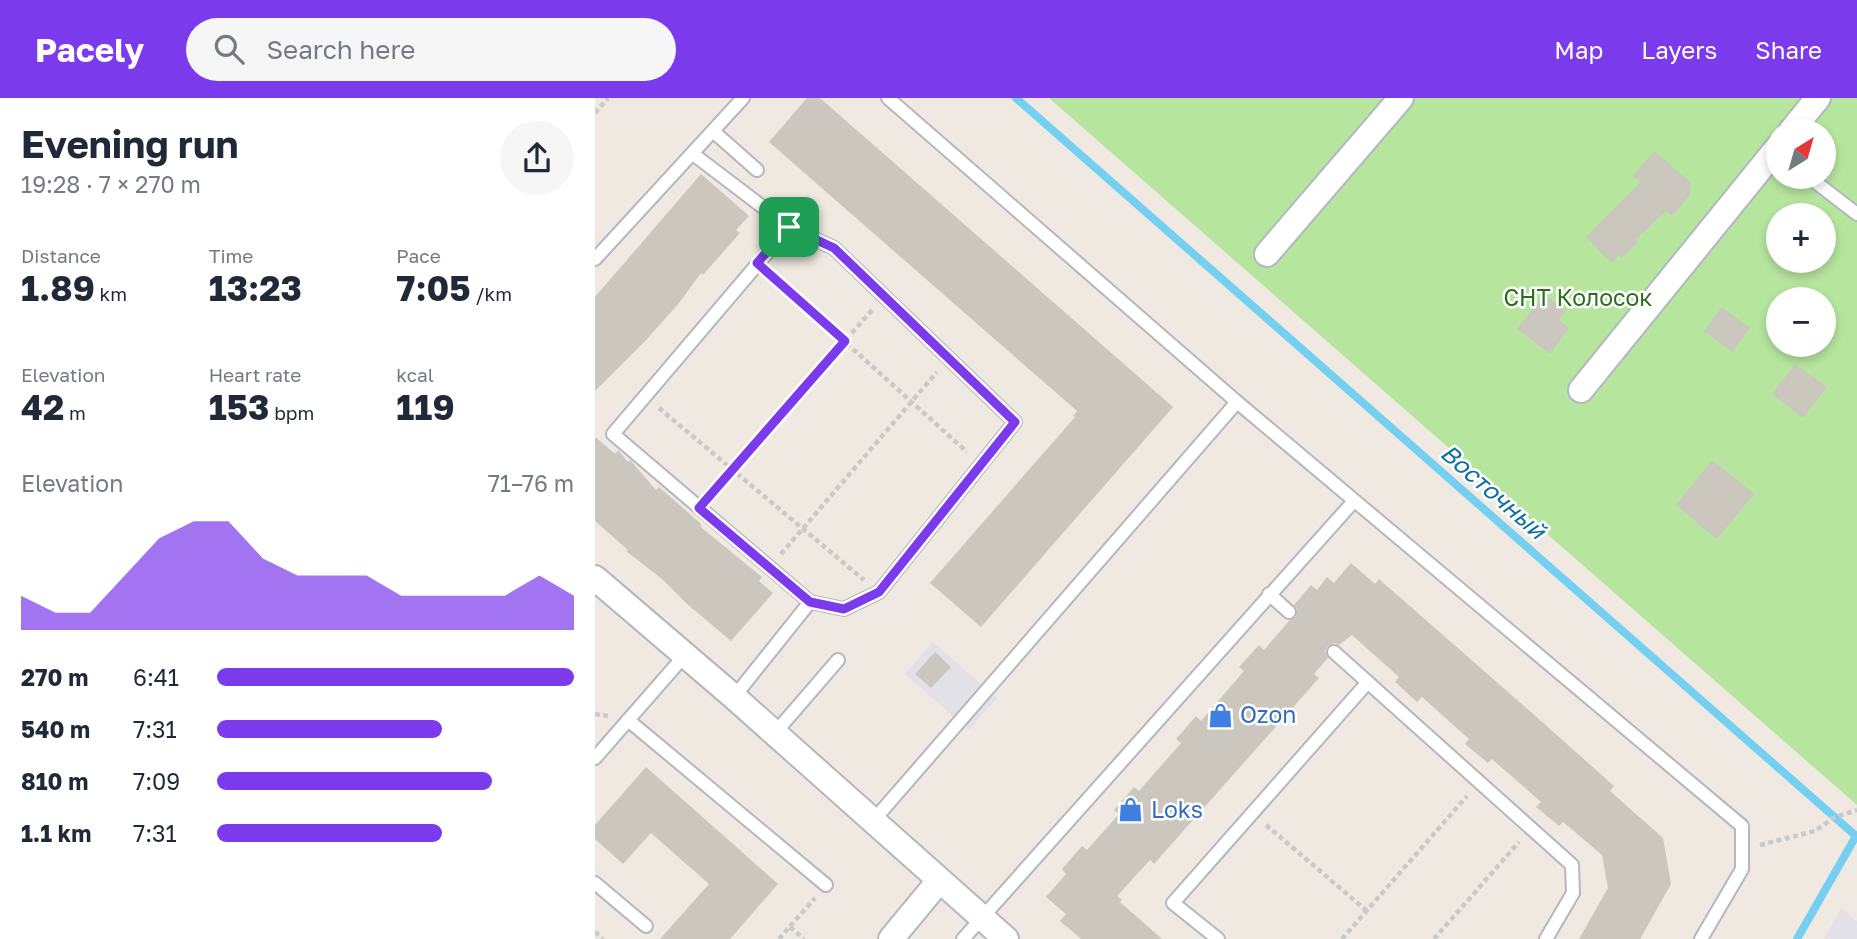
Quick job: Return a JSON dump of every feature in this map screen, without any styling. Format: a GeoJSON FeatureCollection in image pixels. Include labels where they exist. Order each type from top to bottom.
{"type":"FeatureCollection","features":[{"type":"Feature","properties":{"kind":"street"},"geometry":{"type":"LineString","coordinates":[[1266,254],[1401,98]]}},
{"type":"Feature","properties":{"kind":"street"},"geometry":{"type":"LineString","coordinates":[[1801,119],[1818,98]]}},
{"type":"Feature","properties":{"kind":"street"},"geometry":{"type":"LineString","coordinates":[[1581,390],[1766,163]]}},
{"type":"Feature","properties":{"kind":"street"},"geometry":{"type":"LineString","coordinates":[[595,578],[775,733],[1006,939]]}},
{"type":"Feature","properties":{"kind":"street"},"geometry":{"type":"LineString","coordinates":[[891,939],[939,881]]}},
{"type":"Feature","properties":{"kind":"lane"},"geometry":{"type":"LineString","coordinates":[[595,259],[743,98]]}},
{"type":"Feature","properties":{"kind":"lane"},"geometry":{"type":"LineString","coordinates":[[888,98],[1237,402],[1742,826],[1742,869],[1702,939]]}},
{"type":"Feature","properties":{"kind":"lane"},"geometry":{"type":"LineString","coordinates":[[714,132],[757,170]]}},
{"type":"Feature","properties":{"kind":"lane"},"geometry":{"type":"LineString","coordinates":[[693,154],[789,227],[834,248],[1015,422],[879,592],[844,609],[810,602],[613,434],[789,227]]}},
{"type":"Feature","properties":{"kind":"lane"},"geometry":{"type":"LineString","coordinates":[[1825,189],[1857,214]]}},
{"type":"Feature","properties":{"kind":"lane"},"geometry":{"type":"LineString","coordinates":[[873,821],[1237,402]]}},
{"type":"Feature","properties":{"kind":"lane"},"geometry":{"type":"LineString","coordinates":[[963,939],[1354,501]]}},
{"type":"Feature","properties":{"kind":"lane"},"geometry":{"type":"LineString","coordinates":[[1269,594],[1289,612]]}},
{"type":"Feature","properties":{"kind":"lane"},"geometry":{"type":"LineString","coordinates":[[734,697],[810,602]]}},
{"type":"Feature","properties":{"kind":"lane"},"geometry":{"type":"LineString","coordinates":[[1335,652],[1571,865],[1573,893],[1546,939]]}},
{"type":"Feature","properties":{"kind":"lane"},"geometry":{"type":"LineString","coordinates":[[595,758],[685,655]]}},
{"type":"Feature","properties":{"kind":"lane"},"geometry":{"type":"LineString","coordinates":[[775,733],[838,660]]}},
{"type":"Feature","properties":{"kind":"lane"},"geometry":{"type":"LineString","coordinates":[[1218,939],[1173,903],[1368,682]]}},
{"type":"Feature","properties":{"kind":"lane"},"geometry":{"type":"LineString","coordinates":[[628,720],[826,885]]}},
{"type":"Feature","properties":{"kind":"lane"},"geometry":{"type":"LineString","coordinates":[[595,883],[646,926]]}},
{"type":"Feature","properties":{"kind":"path"},"geometry":{"type":"LineString","coordinates":[[595,113],[608,98]]}},
{"type":"Feature","properties":{"kind":"path"},"geometry":{"type":"LineString","coordinates":[[757,263],[981,464]]}},
{"type":"Feature","properties":{"kind":"path"},"geometry":{"type":"LineString","coordinates":[[699,508],[884,296]]}},
{"type":"Feature","properties":{"kind":"path"},"geometry":{"type":"LineString","coordinates":[[769,568],[948,358]]}},
{"type":"Feature","properties":{"kind":"path"},"geometry":{"type":"LineString","coordinates":[[645,397],[879,592]]}},
{"type":"Feature","properties":{"kind":"path"},"geometry":{"type":"LineString","coordinates":[[1342,939],[1479,782]]}},
{"type":"Feature","properties":{"kind":"path"},"geometry":{"type":"LineString","coordinates":[[1742,850],[1815,831],[1835,817],[1857,810]]}},
{"type":"Feature","properties":{"kind":"path"},"geometry":{"type":"LineString","coordinates":[[1252,813],[1367,911]]}},
{"type":"Feature","properties":{"kind":"path"},"geometry":{"type":"LineString","coordinates":[[1434,939],[1531,828]]}},
{"type":"Feature","properties":{"kind":"path"},"geometry":{"type":"LineString","coordinates":[[779,939],[826,885]]}},
{"type":"Feature","properties":{"kind":"path"},"geometry":{"type":"LineString","coordinates":[[790,927],[804,939]]}},
{"type":"Feature","properties":{"kind":"path"},"geometry":{"type":"LineString","coordinates":[[595,932],[603,939]]}},
{"type":"Feature","properties":{"kind":"shaded area"},"geometry":{"type":"Polygon","coordinates":[[[933,642],[997,698],[969,730],[905,674],[933,642]]]}},
{"type":"Feature","properties":{"kind":"shaded area"},"geometry":{"type":"Polygon","coordinates":[[[1841,908],[1857,921],[1857,939],[1824,939],[1841,908]]]}},
{"type":"Feature","properties":{"kind":"green space","name":"СНТ Колосок"},"geometry":{"type":"Polygon","coordinates":[[[1049,98],[1857,98],[1857,805],[1049,98]]]}},
{"type":"Feature","properties":{"kind":"building"},"geometry":{"type":"Polygon","coordinates":[[[807,98],[820,98],[1173,407],[981,627],[930,583],[1075,417],[1073,416],[1077,411],[769,142],[807,98]]]}},
{"type":"Feature","properties":{"kind":"building"},"geometry":{"type":"Polygon","coordinates":[[[1654,151],[1690,182],[1690,195],[1672,216],[1666,211],[1636,239],[1638,242],[1622,258],[1619,255],[1611,263],[1586,237],[1641,182],[1633,176],[1654,151]]]}},
{"type":"Feature","properties":{"kind":"building"},"geometry":{"type":"Polygon","coordinates":[[[701,174],[749,216],[736,230],[740,233],[703,275],[701,273],[679,303],[595,391],[595,297],[701,174]]]}},
{"type":"Feature","properties":{"kind":"building"},"geometry":{"type":"Polygon","coordinates":[[[1544,294],[1566,310],[1559,320],[1569,328],[1550,354],[1517,329],[1544,294]]]}},
{"type":"Feature","properties":{"kind":"building"},"geometry":{"type":"Polygon","coordinates":[[[1722,307],[1750,328],[1732,352],[1704,331],[1722,307]]]}},
{"type":"Feature","properties":{"kind":"building"},"geometry":{"type":"Polygon","coordinates":[[[1795,364],[1827,387],[1803,418],[1772,394],[1795,364]]]}},
{"type":"Feature","properties":{"kind":"building"},"geometry":{"type":"Polygon","coordinates":[[[595,437],[615,454],[618,450],[628,462],[630,460],[656,490],[659,487],[700,523],[702,528],[762,577],[759,581],[773,593],[731,641],[595,521],[595,437]]]}},
{"type":"Feature","properties":{"kind":"building"},"geometry":{"type":"Polygon","coordinates":[[[1712,460],[1754,494],[1717,539],[1676,505],[1712,460]]]}},
{"type":"Feature","properties":{"kind":"building"},"geometry":{"type":"Polygon","coordinates":[[[1351,563],[1375,584],[1379,579],[1549,728],[1614,786],[1610,791],[1663,838],[1671,884],[1640,939],[1579,939],[1608,888],[1602,855],[1563,822],[1559,826],[1536,807],[1541,802],[1492,759],[1488,763],[1465,744],[1469,739],[1422,697],[1417,702],[1395,682],[1399,677],[1352,635],[1339,645],[1335,643],[1328,646],[1325,651],[1328,658],[1314,674],[1319,678],[1154,864],[1150,860],[1117,896],[1122,900],[1120,902],[1162,939],[1081,939],[1060,921],[1066,914],[1046,897],[1066,874],[1062,869],[1082,846],[1087,850],[1119,814],[1114,810],[1134,787],[1139,791],[1181,743],[1176,739],[1196,716],[1201,721],[1244,671],[1239,667],[1259,645],[1264,650],[1289,621],[1296,617],[1297,610],[1294,605],[1311,585],[1317,590],[1327,577],[1334,583],[1351,563]]]}},
{"type":"Feature","properties":{"kind":"building"},"geometry":{"type":"Polygon","coordinates":[[[935,652],[951,667],[931,688],[915,674],[935,652]]]}},
{"type":"Feature","properties":{"kind":"building"},"geometry":{"type":"Polygon","coordinates":[[[646,767],[778,884],[730,939],[660,939],[709,884],[651,833],[623,864],[595,839],[595,825],[646,767]]]}},
{"type":"Feature","properties":{"kind":"waterway","name":"Восточный"},"geometry":{"type":"LineString","coordinates":[[1016,98],[1856,836],[1797,939]]}},
{"type":"Feature","properties":{"kind":"place","name":"Ozon"},"geometry":{"type":"Point","coordinates":[1220,715]}},
{"type":"Feature","properties":{"kind":"place","name":"Loks"},"geometry":{"type":"Point","coordinates":[1131,810]}},
{"type":"Feature","properties":{"kind":"route"},"geometry":{"type":"LineString","coordinates":[[789,227],[834,248],[1015,422],[879,592],[844,609],[810,602],[699,508],[845,341],[757,263],[789,227]]}}]}
